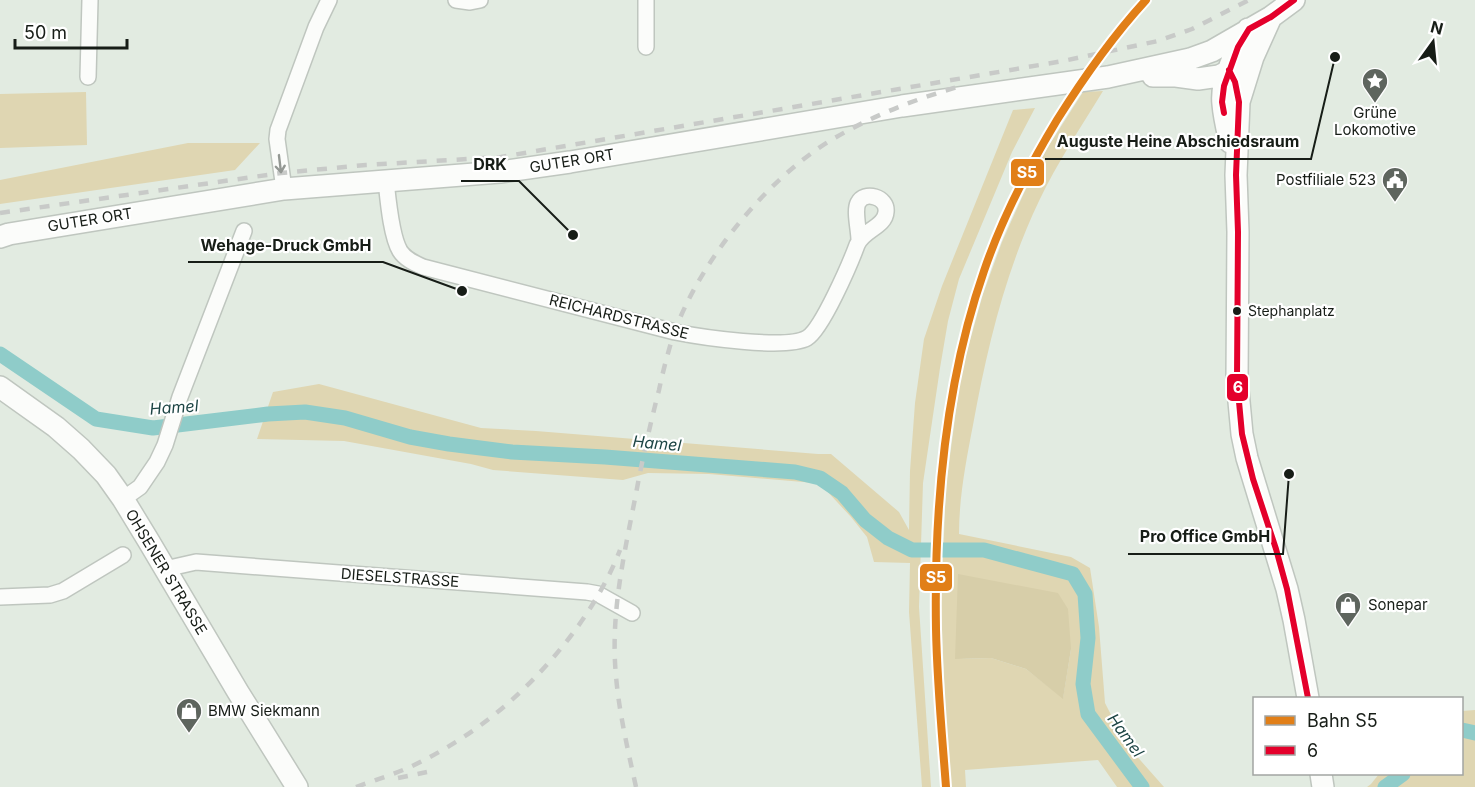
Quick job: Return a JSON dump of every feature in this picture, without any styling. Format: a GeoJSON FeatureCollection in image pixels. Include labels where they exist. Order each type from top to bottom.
{"type":"FeatureCollection","features":[{"type":"Feature","properties":{"kind":"main road"},"geometry":{"type":"LineString","coordinates":[[1194,69],[1212,51],[1271,17],[1294,0]]}},
{"type":"Feature","properties":{"kind":"main road"},"geometry":{"type":"LineString","coordinates":[[1231,102],[1271,17]]}},
{"type":"Feature","properties":{"kind":"main road"},"geometry":{"type":"LineString","coordinates":[[1229,70],[1249,28]]}},
{"type":"Feature","properties":{"kind":"main road"},"geometry":{"type":"LineString","coordinates":[[1229,70],[1253,57]]}},
{"type":"Feature","properties":{"kind":"main road"},"geometry":{"type":"LineString","coordinates":[[1194,69],[1212,60],[1229,70],[1235,82],[1231,102],[1238,232],[1237,380],[1242,434],[1294,620],[1308,697]]}},
{"type":"Feature","properties":{"kind":"main road"},"geometry":{"type":"LineString","coordinates":[[1194,69],[1213,89],[1231,102]]}},
{"type":"Feature","properties":{"kind":"main road","name":"GUTER ORT"},"geometry":{"type":"LineString","coordinates":[[0,237],[284,189],[512,170],[902,106],[1108,76],[1176,76],[1194,69]]}},
{"type":"Feature","properties":{"kind":"main road","name":"OHSENER STRASSE"},"geometry":{"type":"LineString","coordinates":[[0,387],[56,427],[106,475],[123,499],[297,787]]}},
{"type":"Feature","properties":{"kind":"street"},"geometry":{"type":"LineString","coordinates":[[88,77],[90,0]]}},
{"type":"Feature","properties":{"kind":"street"},"geometry":{"type":"LineString","coordinates":[[284,189],[277,139],[278,130],[316,27],[329,0]]}},
{"type":"Feature","properties":{"kind":"street"},"geometry":{"type":"LineString","coordinates":[[456,0],[471,2],[480,0]]}},
{"type":"Feature","properties":{"kind":"street"},"geometry":{"type":"LineString","coordinates":[[646,0],[646,47]]}},
{"type":"Feature","properties":{"kind":"street","name":"REICHARDSTRASSE"},"geometry":{"type":"LineString","coordinates":[[386,181],[395,240],[400,250],[412,262],[423,267],[675,332],[714,339],[782,343],[795,342],[807,337],[816,330],[822,320],[859,240]]}},
{"type":"Feature","properties":{"kind":"street"},"geometry":{"type":"LineString","coordinates":[[123,499],[140,486],[165,446],[176,408],[244,231]]}},
{"type":"Feature","properties":{"kind":"street"},"geometry":{"type":"LineString","coordinates":[[0,597],[50,595],[63,591],[123,555]]}},
{"type":"Feature","properties":{"kind":"street","name":"DIESELSTRASSE"},"geometry":{"type":"LineString","coordinates":[[165,569],[196,562],[587,592],[598,594],[632,613]]}},
{"type":"Feature","properties":{"kind":"shaded area"},"geometry":{"type":"Polygon","coordinates":[[[1103,91],[1061,159],[1039,201],[1016,255],[998,311],[984,368],[968,452],[959,534],[1071,557],[1090,568],[1099,627],[1105,703],[1126,744],[1164,787],[1117,787],[1098,760],[965,770],[966,787],[951,787],[941,606],[946,486],[961,373],[983,294],[1002,242],[1046,150],[1083,92],[1103,91]],[[1071,649],[955,659],[991,658],[1026,669],[1063,698],[1071,649]]]}},
{"type":"Feature","properties":{"kind":"shaded area"},"geometry":{"type":"Polygon","coordinates":[[[86,92],[87,145],[0,148],[0,94],[86,92]]]}},
{"type":"Feature","properties":{"kind":"shaded area"},"geometry":{"type":"Polygon","coordinates":[[[1035,108],[1012,152],[959,279],[948,321],[940,368],[923,483],[919,607],[931,787],[922,787],[909,612],[910,563],[874,562],[867,537],[825,489],[815,483],[709,474],[648,473],[623,480],[493,470],[344,441],[257,439],[273,392],[319,384],[481,428],[831,454],[899,512],[909,530],[915,403],[924,339],[942,286],[1013,110],[1035,108]]]}},
{"type":"Feature","properties":{"kind":"shaded area"},"geometry":{"type":"Polygon","coordinates":[[[188,143],[260,143],[235,170],[0,204],[0,180],[188,143]]]}},
{"type":"Feature","properties":{"kind":"shaded area"},"geometry":{"type":"Polygon","coordinates":[[[958,574],[1058,593],[1068,609],[1071,649],[1063,699],[1026,669],[991,658],[955,659],[958,574]]]}},
{"type":"Feature","properties":{"kind":"shaded area"},"geometry":{"type":"Polygon","coordinates":[[[1475,710],[1475,787],[1367,787],[1378,775],[1463,775],[1463,711],[1475,710]]]}},
{"type":"Feature","properties":{"kind":"waterway","name":"Hamel"},"geometry":{"type":"LineString","coordinates":[[0,354],[96,419],[153,428],[268,414],[305,412],[345,418],[410,437],[449,444],[512,452],[795,472],[820,478],[842,493],[865,520],[888,538],[912,550],[984,550],[1073,574],[1085,594],[1088,638],[1083,684],[1088,714],[1142,787]]}},
{"type":"Feature","properties":{"kind":"waterway","name":"Hamel"},"geometry":{"type":"LineString","coordinates":[[1463,730],[1475,733]]}},
{"type":"Feature","properties":{"kind":"waterway","name":"Hamel"},"geometry":{"type":"LineString","coordinates":[[1385,787],[1402,775]]}},
{"type":"Feature","properties":{"kind":"railway"},"geometry":{"type":"LineString","coordinates":[[0,213],[281,173],[366,165],[501,157],[1063,61],[1158,41],[1192,29],[1249,0]]}},
{"type":"Feature","properties":{"kind":"railway"},"geometry":{"type":"LineString","coordinates":[[636,787],[616,678],[615,639],[618,594],[650,425],[674,333],[685,306],[717,252],[737,226],[758,201],[804,159],[828,142],[876,117],[961,86]]}},
{"type":"Feature","properties":{"kind":"railway"},"geometry":{"type":"LineString","coordinates":[[356,787],[408,768],[455,743],[497,713],[516,696],[553,658],[577,627],[604,584],[620,550]]}},
{"type":"Feature","properties":{"kind":"railway"},"geometry":{"type":"LineString","coordinates":[[398,778],[427,772]]}},
{"type":"Feature","properties":{"kind":"rail line","name":"S5"},"geometry":{"type":"LineString","coordinates":[[946,787],[937,649],[937,539],[945,447],[960,357],[984,271],[1016,194],[1057,120],[1088,73],[1146,0]]}},
{"type":"Feature","properties":{"kind":"transit line","name":"6"},"geometry":{"type":"LineString","coordinates":[[1224,113],[1222,102],[1224,86],[1238,47],[1249,29],[1271,17],[1294,0]]}},
{"type":"Feature","properties":{"kind":"transit line","name":"6"},"geometry":{"type":"LineString","coordinates":[[1229,70],[1235,82],[1239,102],[1236,175],[1237,380],[1242,434],[1253,479],[1287,589],[1308,697]]}},
{"type":"Feature","properties":{"kind":"place","name":"Auguste Heine Abschiedsraum"},"geometry":{"type":"Point","coordinates":[1335,57]}},
{"type":"Feature","properties":{"kind":"place","name":"Grüne Lokomotive"},"geometry":{"type":"Point","coordinates":[1375,104]}},
{"type":"Feature","properties":{"kind":"place","name":"Postfiliale 523"},"geometry":{"type":"Point","coordinates":[1395,203]}},
{"type":"Feature","properties":{"kind":"place","name":"DRK"},"geometry":{"type":"Point","coordinates":[573,235]}},
{"type":"Feature","properties":{"kind":"place","name":"Wehage-Druck GmbH"},"geometry":{"type":"Point","coordinates":[462,291]}},
{"type":"Feature","properties":{"kind":"place","name":"Stephanplatz"},"geometry":{"type":"Point","coordinates":[1237,311]}},
{"type":"Feature","properties":{"kind":"place","name":"Pro Office GmbH"},"geometry":{"type":"Point","coordinates":[1289,474]}},
{"type":"Feature","properties":{"kind":"place","name":"Sonepar"},"geometry":{"type":"Point","coordinates":[1348,628]}},
{"type":"Feature","properties":{"kind":"place","name":"BMW Siekmann"},"geometry":{"type":"Point","coordinates":[189,734]}}]}
